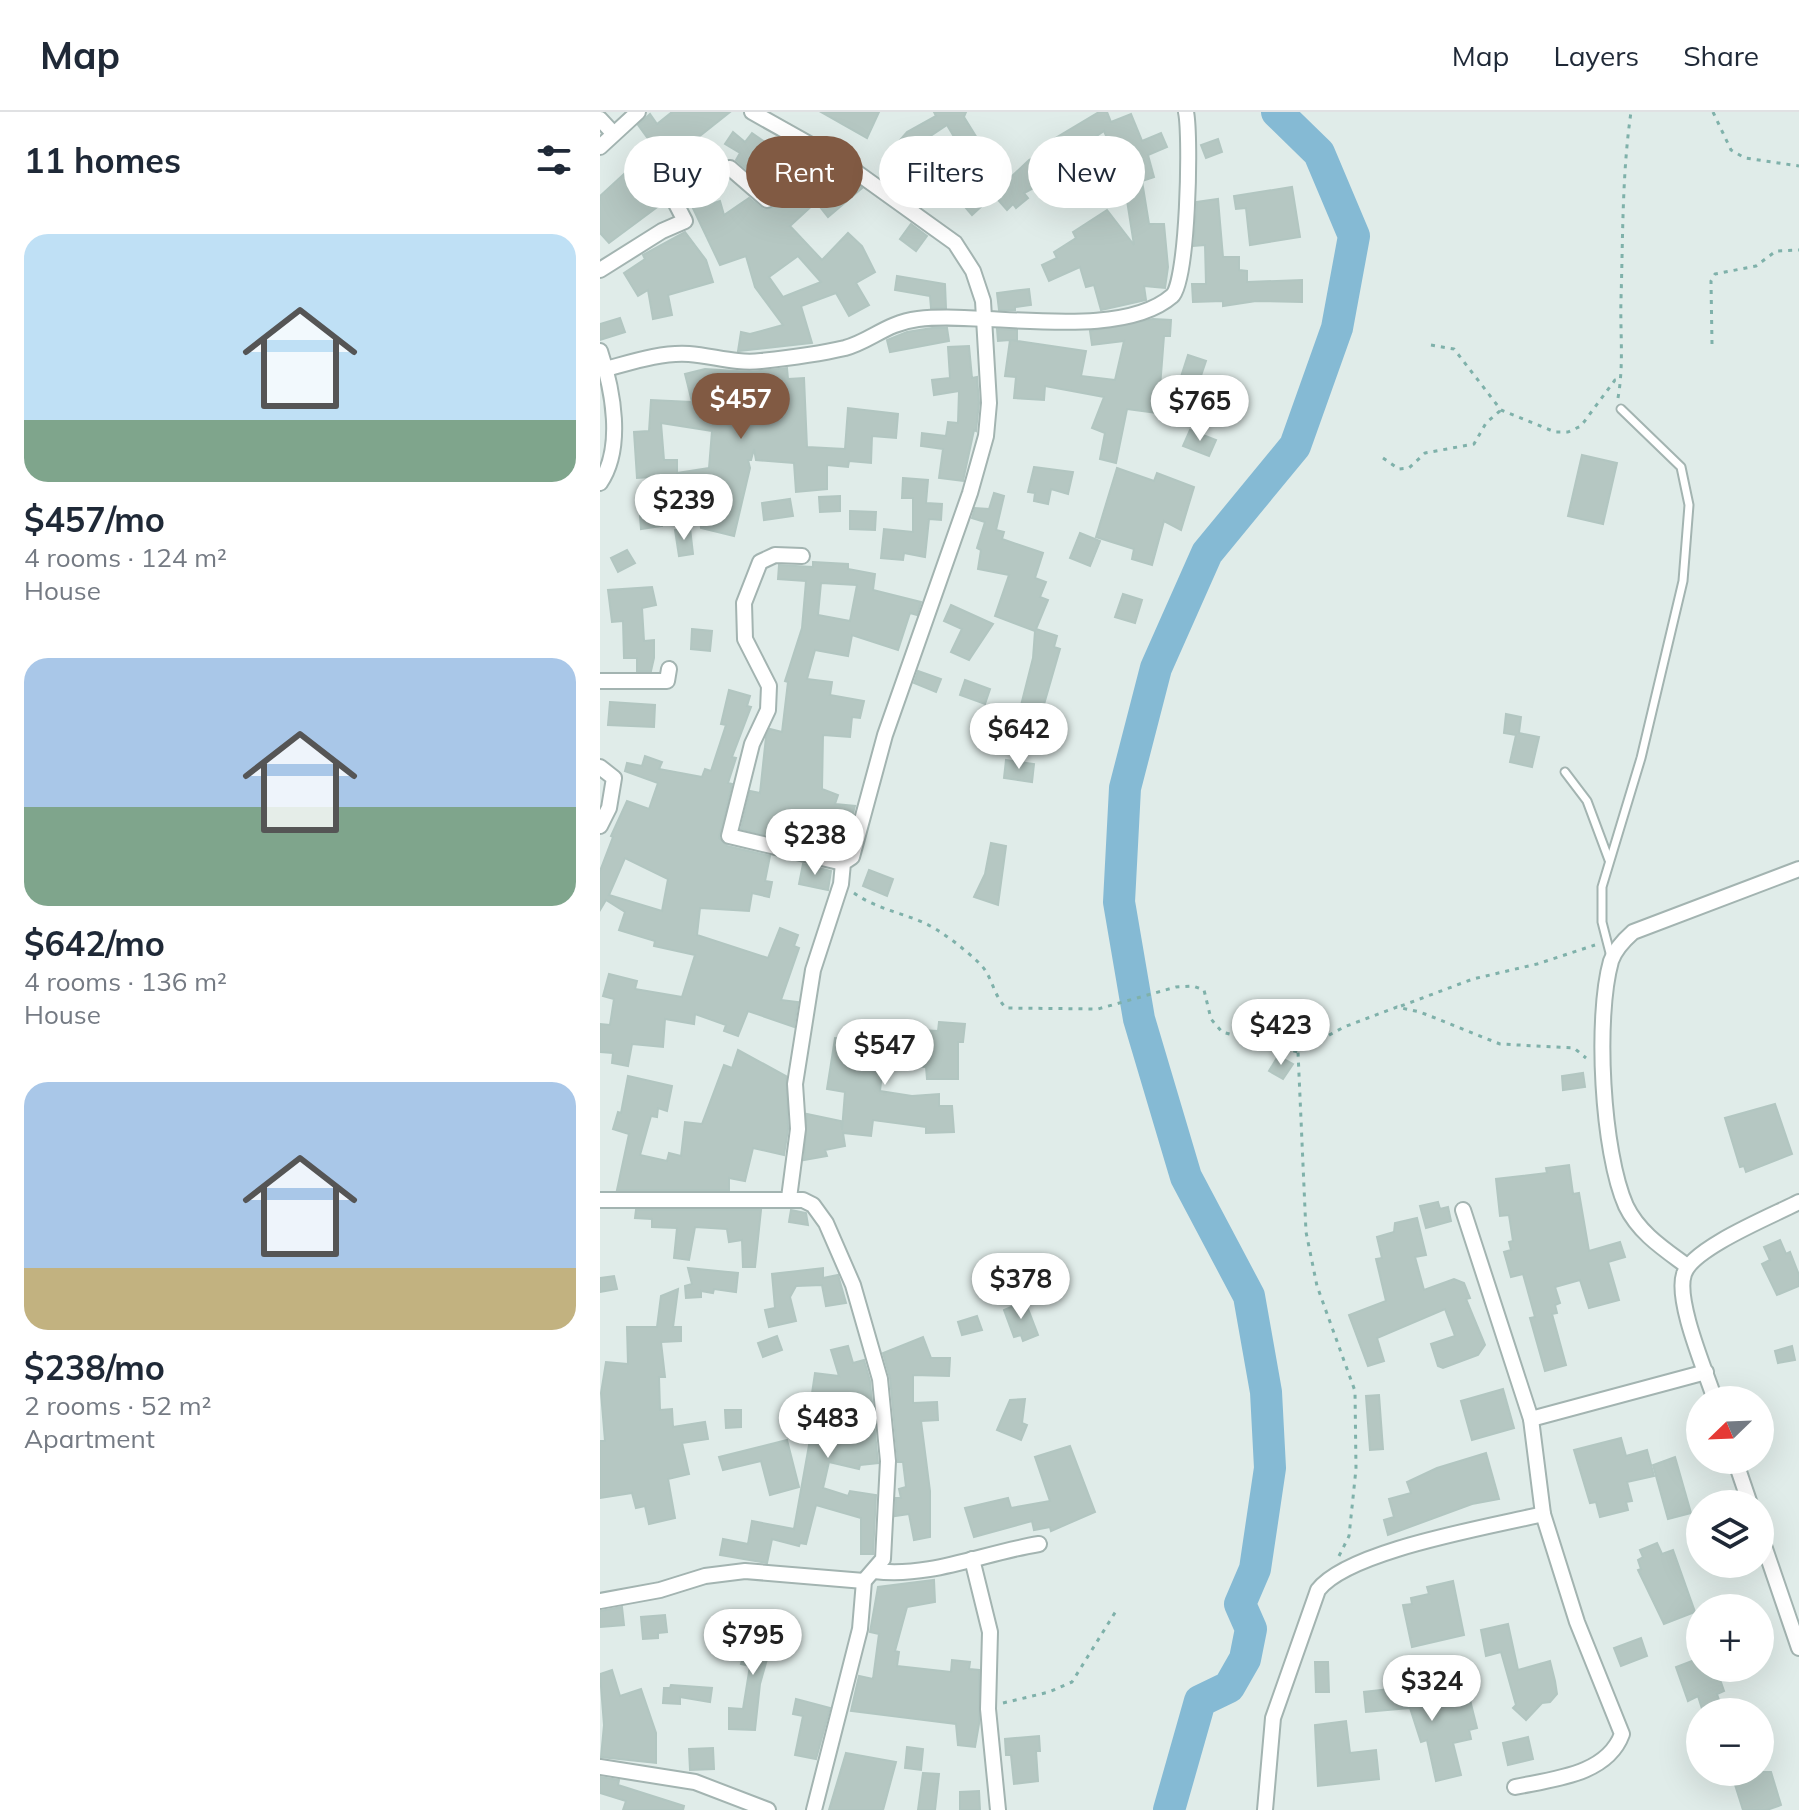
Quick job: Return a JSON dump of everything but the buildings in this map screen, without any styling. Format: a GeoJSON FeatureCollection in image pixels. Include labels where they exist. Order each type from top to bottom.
{"type":"FeatureCollection","features":[{"type":"Feature","properties":{"kind":"street"},"geometry":{"type":"LineString","coordinates":[[600,147],[638,112]]}},
{"type":"Feature","properties":{"kind":"street"},"geometry":{"type":"LineString","coordinates":[[752,112],[845,164],[955,243],[973,271],[985,320],[989,403],[986,436],[970,493],[885,735],[852,857],[843,863],[729,836],[752,744],[768,710],[769,698],[769,686],[745,639],[744,603],[760,562],[775,555],[802,556]]}},
{"type":"Feature","properties":{"kind":"street"},"geometry":{"type":"LineString","coordinates":[[606,369],[668,355],[759,362],[847,347],[881,328],[918,319],[1030,319],[1085,323],[1156,308],[1176,294],[1183,268],[1191,147],[1186,112]]}},
{"type":"Feature","properties":{"kind":"street"},"geometry":{"type":"LineString","coordinates":[[600,119],[613,133]]}},
{"type":"Feature","properties":{"kind":"street"},"geometry":{"type":"LineString","coordinates":[[600,270],[662,231],[685,221],[672,196],[671,178],[689,166],[701,165],[708,170],[730,168],[746,182]]}},
{"type":"Feature","properties":{"kind":"street"},"geometry":{"type":"LineString","coordinates":[[600,351],[606,369],[613,425],[612,464],[600,483]]}},
{"type":"Feature","properties":{"kind":"street"},"geometry":{"type":"LineString","coordinates":[[600,681],[667,681],[669,669]]}},
{"type":"Feature","properties":{"kind":"street"},"geometry":{"type":"LineString","coordinates":[[600,767],[614,778],[614,793],[600,826]]}},
{"type":"Feature","properties":{"kind":"street"},"geometry":{"type":"LineString","coordinates":[[789,1198],[798,1129],[795,1084],[813,970],[841,884],[843,863]]}},
{"type":"Feature","properties":{"kind":"street"},"geometry":{"type":"LineString","coordinates":[[1687,1266],[1650,1238],[1626,1205],[1604,1110],[1610,954],[1644,927],[1799,869]]}},
{"type":"Feature","properties":{"kind":"street"},"geometry":{"type":"LineString","coordinates":[[600,1200],[789,1198],[813,1205],[826,1223],[853,1285],[877,1366],[888,1461],[883,1559],[869,1576],[860,1629],[814,1810]]}},
{"type":"Feature","properties":{"kind":"street"},"geometry":{"type":"LineString","coordinates":[[1710,1386],[1684,1297],[1682,1285],[1687,1266],[1715,1245],[1799,1202]]}},
{"type":"Feature","properties":{"kind":"street"},"geometry":{"type":"LineString","coordinates":[[1463,1210],[1531,1419],[1543,1514],[1577,1622],[1619,1718],[1622,1734],[1617,1747],[1594,1766],[1515,1787]]}},
{"type":"Feature","properties":{"kind":"street"},"geometry":{"type":"LineString","coordinates":[[1531,1419],[1706,1372]]}},
{"type":"Feature","properties":{"kind":"street"},"geometry":{"type":"LineString","coordinates":[[1265,1810],[1273,1718],[1318,1590],[1328,1577],[1352,1565],[1444,1537],[1543,1514]]}},
{"type":"Feature","properties":{"kind":"street"},"geometry":{"type":"LineString","coordinates":[[600,1601],[660,1590],[705,1576],[745,1571],[869,1576],[901,1574],[1039,1544]]}},
{"type":"Feature","properties":{"kind":"street"},"geometry":{"type":"LineString","coordinates":[[972,1559],[990,1632],[988,1709],[998,1810]]}},
{"type":"Feature","properties":{"kind":"street"},"geometry":{"type":"LineString","coordinates":[[1774,1575],[1799,1648]]}},
{"type":"Feature","properties":{"kind":"street"},"geometry":{"type":"LineString","coordinates":[[600,1767],[695,1782],[768,1810]]}},
{"type":"Feature","properties":{"kind":"lane"},"geometry":{"type":"LineString","coordinates":[[1610,954],[1600,904],[1609,860],[1641,758],[1683,581],[1689,505],[1681,467],[1621,409]]}},
{"type":"Feature","properties":{"kind":"lane"},"geometry":{"type":"LineString","coordinates":[[1565,772],[1587,801],[1609,860]]}},
{"type":"Feature","properties":{"kind":"path"},"geometry":{"type":"LineString","coordinates":[[1621,409],[1618,400],[1621,379],[1623,159],[1631,112]]}},
{"type":"Feature","properties":{"kind":"path"},"geometry":{"type":"LineString","coordinates":[[1713,112],[1731,150],[1745,158],[1799,166]]}},
{"type":"Feature","properties":{"kind":"path"},"geometry":{"type":"LineString","coordinates":[[1712,344],[1711,281],[1715,274],[1756,266],[1776,251],[1799,250]]}},
{"type":"Feature","properties":{"kind":"path"},"geometry":{"type":"LineString","coordinates":[[1431,345],[1454,349],[1501,410],[1555,432],[1568,432],[1581,426],[1615,380],[1621,379]]}},
{"type":"Feature","properties":{"kind":"path"},"geometry":{"type":"LineString","coordinates":[[1383,458],[1399,469],[1409,468],[1425,453],[1474,444],[1486,423],[1501,410]]}},
{"type":"Feature","properties":{"kind":"path"},"geometry":{"type":"LineString","coordinates":[[841,884],[868,903],[925,923],[962,949],[990,977],[994,996],[1006,1008],[1098,1009],[1142,995],[1193,986],[1204,990],[1211,1019],[1222,1032],[1298,1052],[1344,1027],[1490,973],[1529,966],[1594,945],[1610,954]]}},
{"type":"Feature","properties":{"kind":"path"},"geometry":{"type":"LineString","coordinates":[[1397,1007],[1420,1012],[1500,1044],[1574,1048],[1605,1073]]}},
{"type":"Feature","properties":{"kind":"path"},"geometry":{"type":"LineString","coordinates":[[1298,1052],[1306,1232],[1317,1286],[1355,1391],[1356,1469],[1349,1536],[1328,1577]]}},
{"type":"Feature","properties":{"kind":"path"},"geometry":{"type":"LineString","coordinates":[[988,1709],[1072,1682],[1116,1611]]}},
{"type":"Feature","properties":{"kind":"waterway"},"geometry":{"type":"LineString","coordinates":[[1169,1810],[1200,1701],[1229,1687],[1245,1659],[1251,1629],[1240,1604],[1255,1569],[1270,1468],[1266,1392],[1249,1296],[1186,1177],[1139,1019],[1119,902],[1125,788],[1156,668],[1207,553],[1295,446],[1337,328],[1354,236],[1319,153],[1277,112]]}}]}
